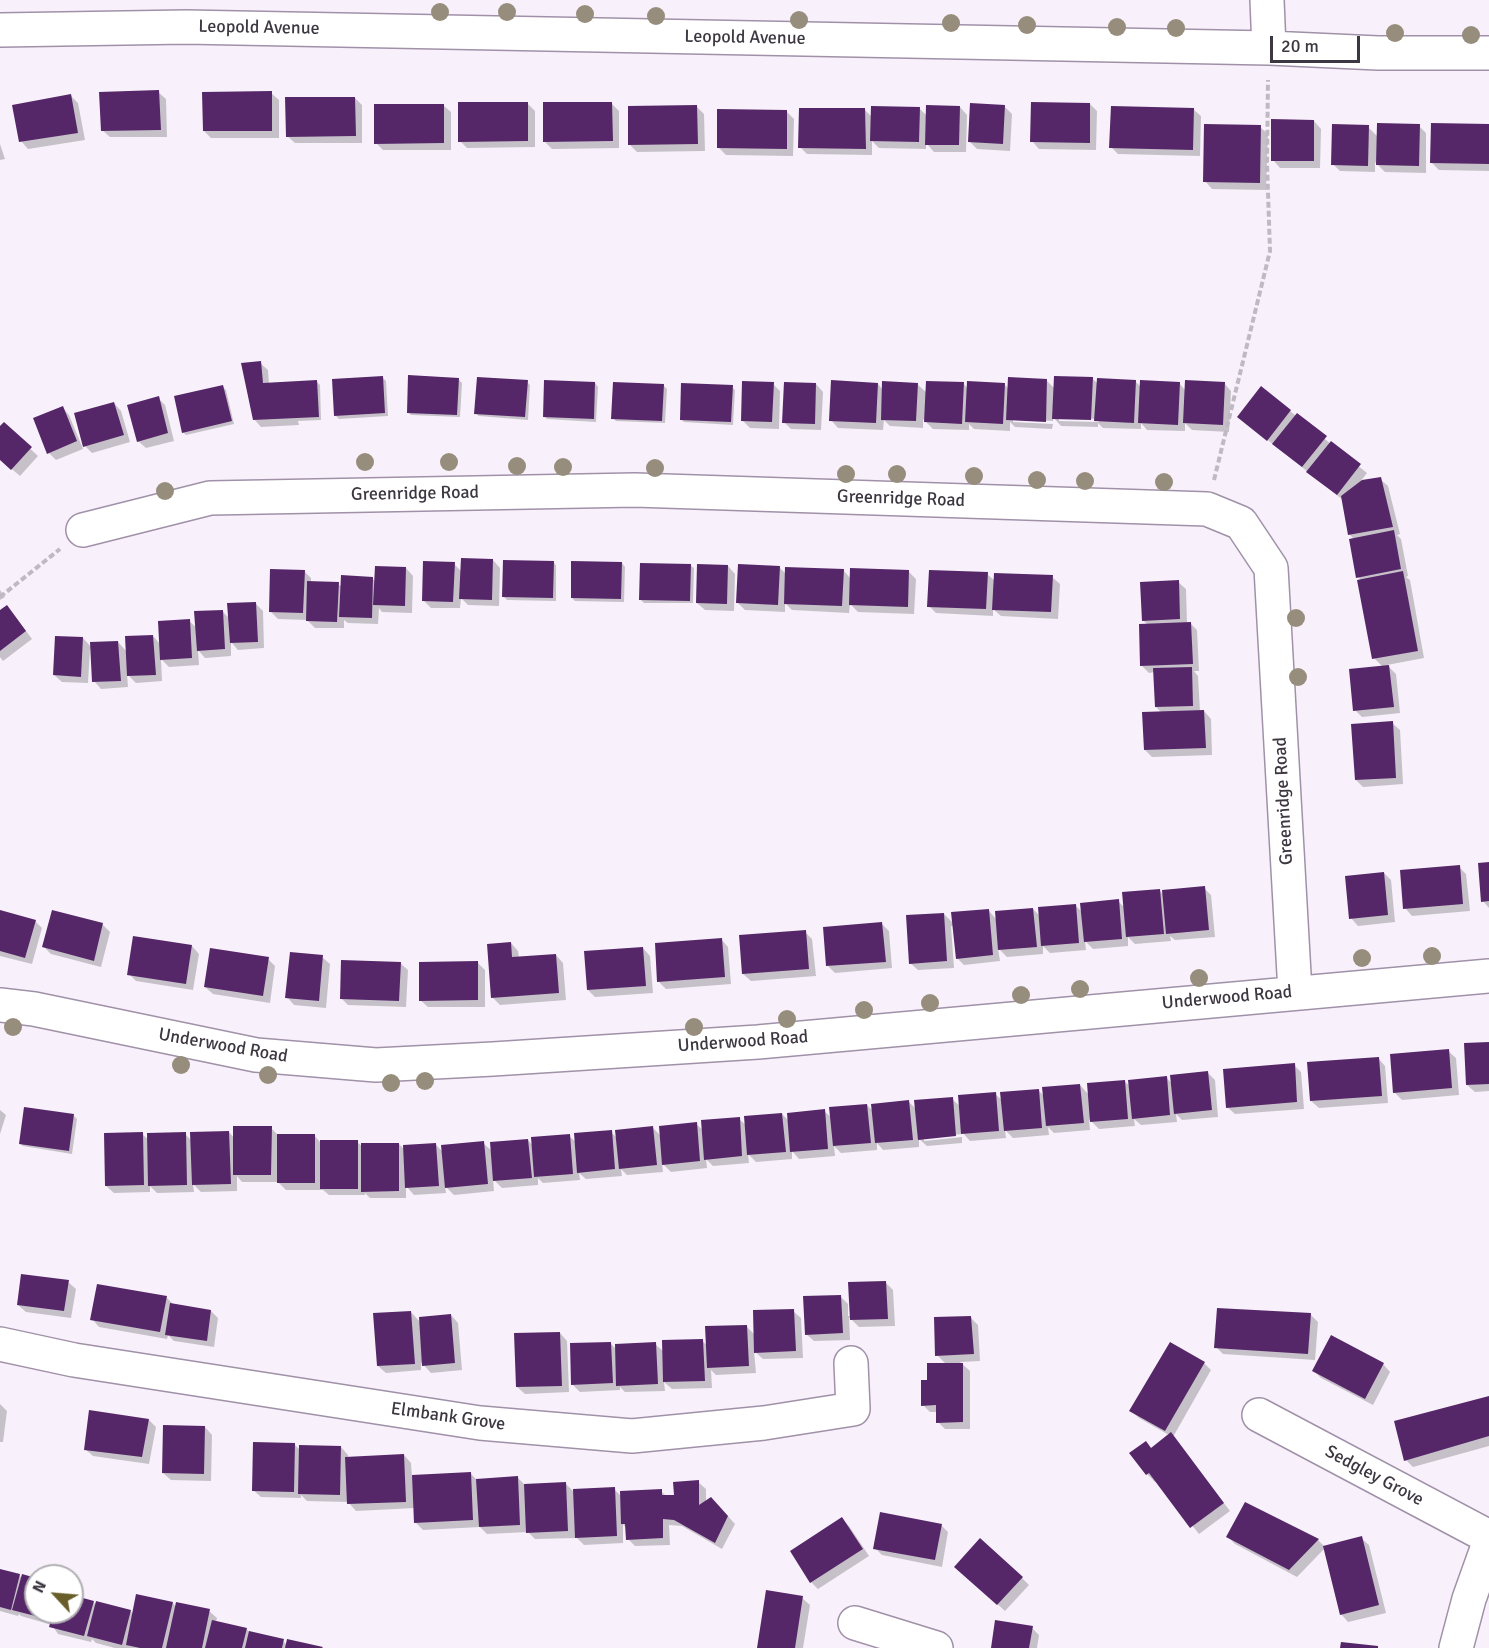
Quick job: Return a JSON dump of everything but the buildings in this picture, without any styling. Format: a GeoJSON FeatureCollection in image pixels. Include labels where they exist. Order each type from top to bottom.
{"type":"FeatureCollection","features":[{"type":"Feature","properties":{"kind":"street"},"geometry":{"type":"LineString","coordinates":[[1268,0],[1269,48]]}},
{"type":"Feature","properties":{"kind":"street","name":"Leopold Avenue"},"geometry":{"type":"LineString","coordinates":[[0,30],[198,27],[1269,48],[1378,53],[1489,53]]}},
{"type":"Feature","properties":{"kind":"street","name":"Greenridge Road"},"geometry":{"type":"LineString","coordinates":[[84,530],[210,498],[635,490],[1207,510],[1241,523],[1271,568],[1295,992]]}},
{"type":"Feature","properties":{"kind":"street","name":"Underwood Road"},"geometry":{"type":"LineString","coordinates":[[0,1005],[34,1009],[256,1055],[376,1065],[758,1042],[1489,976]]}},
{"type":"Feature","properties":{"kind":"street","name":"Elmbank Grove"},"geometry":{"type":"LineString","coordinates":[[0,1344],[74,1360],[480,1423],[632,1436],[765,1423],[853,1409],[851,1363]]}},
{"type":"Feature","properties":{"kind":"street","name":"Sedgley Grove"},"geometry":{"type":"LineString","coordinates":[[1259,1415],[1489,1537]]}},
{"type":"Feature","properties":{"kind":"street"},"geometry":{"type":"LineString","coordinates":[[1456,1648],[1469,1599],[1489,1543]]}},
{"type":"Feature","properties":{"kind":"street"},"geometry":{"type":"LineString","coordinates":[[855,1623],[884,1640],[936,1648]]}},
{"type":"Feature","properties":{"kind":"path"},"geometry":{"type":"LineString","coordinates":[[1207,510],[1270,250],[1267,163],[1269,48]]}},
{"type":"Feature","properties":{"kind":"path"},"geometry":{"type":"LineString","coordinates":[[0,597],[84,530]]}}]}
